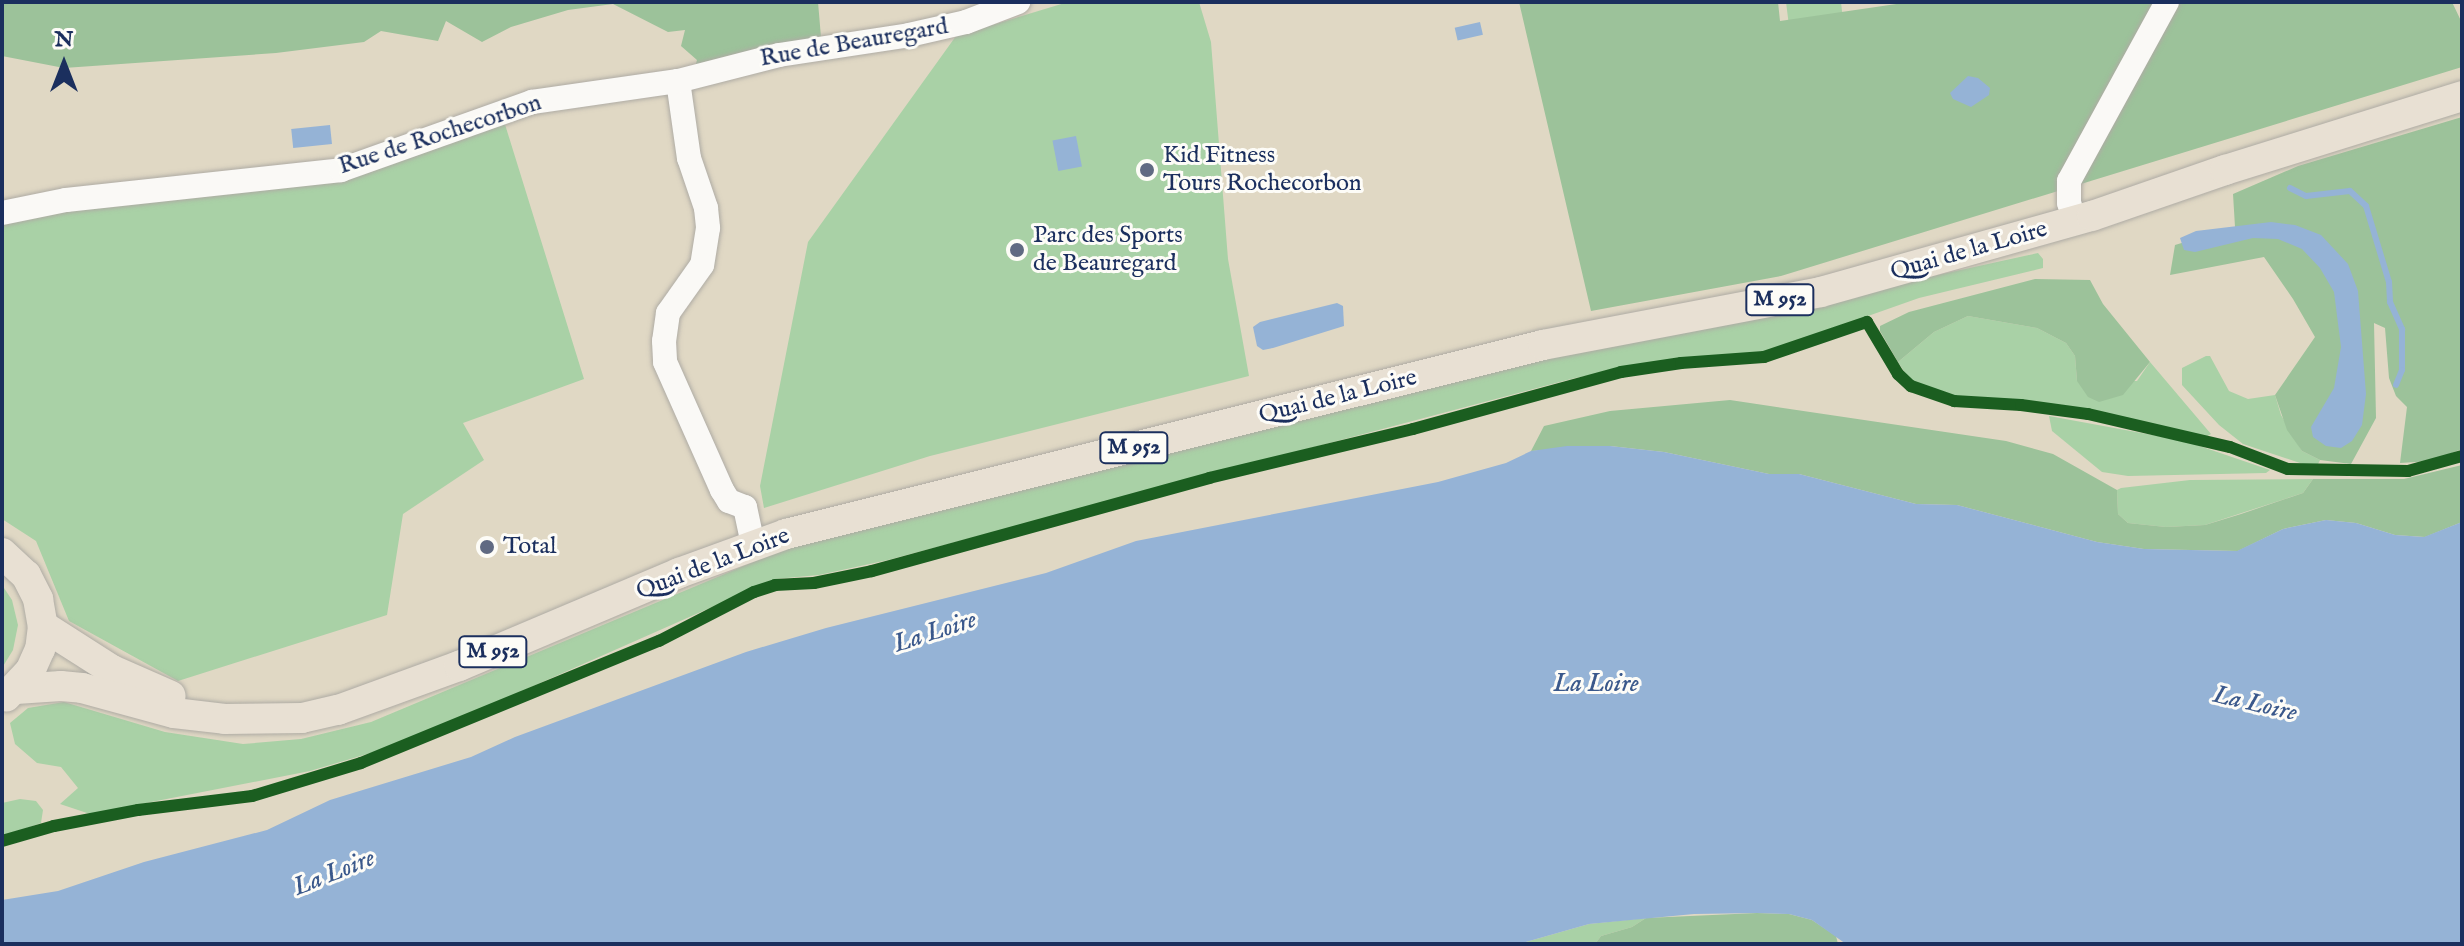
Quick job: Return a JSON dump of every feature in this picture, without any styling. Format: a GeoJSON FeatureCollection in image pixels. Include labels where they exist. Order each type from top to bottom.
{"type":"FeatureCollection","features":[{"type":"Feature","properties":{"kind":"main road","name":"Quai de la Loire"},"geometry":{"type":"LineString","coordinates":[[225,719],[302,718],[381,697],[786,534],[1543,345],[1821,292],[2075,221],[2462,96]]}},
{"type":"Feature","properties":{"kind":"main road"},"geometry":{"type":"LineString","coordinates":[[2,553],[26,575],[38,599],[43,626],[40,649],[30,671],[9,695]]}},
{"type":"Feature","properties":{"kind":"main road","name":"M 952"},"geometry":{"type":"LineString","coordinates":[[43,626],[112,670],[225,719]]}},
{"type":"Feature","properties":{"kind":"main road","name":"M 952"},"geometry":{"type":"LineString","coordinates":[[9,695],[61,686],[82,688],[174,713],[225,719]]}},
{"type":"Feature","properties":{"kind":"street","name":"Rue de Beauregard"},"geometry":{"type":"LineString","coordinates":[[682,79],[779,55],[966,22],[1018,2]]}},
{"type":"Feature","properties":{"kind":"street"},"geometry":{"type":"LineString","coordinates":[[2075,221],[2069,203],[2069,181],[2167,2]]}},
{"type":"Feature","properties":{"kind":"street","name":"Rue de Rochecorbon"},"geometry":{"type":"LineString","coordinates":[[2,213],[66,200],[341,170],[532,102],[682,79]]}},
{"type":"Feature","properties":{"kind":"street"},"geometry":{"type":"LineString","coordinates":[[682,79],[689,158],[706,208],[708,228],[702,265],[668,313],[665,362],[722,490],[729,501],[745,507],[753,546]]}},
{"type":"Feature","properties":{"kind":"green space"},"geometry":{"type":"Polygon","coordinates":[[[2,2],[818,2],[822,49],[692,78],[697,60],[681,46],[685,30],[668,32],[613,4],[568,10],[511,27],[482,42],[446,21],[438,41],[381,31],[364,42],[276,53],[64,68],[2,56],[2,2]]]}},
{"type":"Feature","properties":{"kind":"green space","name":"Parc des Sports de Beauregard"},"geometry":{"type":"Polygon","coordinates":[[[1068,2],[1199,2],[1211,42],[1228,259],[1249,376],[930,456],[764,508],[760,486],[808,242],[956,36],[1068,2]]]}},
{"type":"Feature","properties":{"kind":"green space"},"geometry":{"type":"Polygon","coordinates":[[[1519,2],[1778,2],[1780,21],[1910,2],[2452,2],[2462,23],[2462,67],[1781,276],[1591,311],[1519,2]]]}},
{"type":"Feature","properties":{"kind":"green space"},"geometry":{"type":"Polygon","coordinates":[[[1786,2],[1841,2],[1844,29],[1790,34],[1786,2]]]}},
{"type":"Feature","properties":{"kind":"green space"},"geometry":{"type":"Polygon","coordinates":[[[2462,117],[2462,449],[2431,461],[2400,463],[2407,407],[2396,396],[2389,378],[2385,328],[2374,323],[2376,418],[2351,464],[2320,460],[2302,451],[2287,430],[2275,395],[2315,337],[2293,299],[2264,257],[2170,275],[2175,245],[2235,227],[2233,194],[2298,166],[2462,117]]]}},
{"type":"Feature","properties":{"kind":"green space"},"geometry":{"type":"Polygon","coordinates":[[[503,118],[584,379],[463,423],[484,460],[403,514],[387,615],[178,681],[69,621],[36,541],[2,519],[2,217],[374,169],[503,118]]]}},
{"type":"Feature","properties":{"kind":"green space"},"geometry":{"type":"Polygon","coordinates":[[[2038,253],[2043,259],[2043,268],[1919,298],[1769,351],[1659,363],[1575,378],[888,560],[819,575],[775,579],[493,704],[384,749],[310,771],[90,814],[60,804],[78,788],[61,767],[37,763],[15,744],[10,723],[28,708],[64,702],[165,732],[243,744],[301,739],[371,722],[789,547],[1575,349],[1719,323],[2038,253]]]}},
{"type":"Feature","properties":{"kind":"green space"},"geometry":{"type":"Polygon","coordinates":[[[2035,279],[2090,280],[2103,304],[2150,362],[2123,395],[2099,402],[2088,397],[2077,381],[2075,356],[2066,343],[2037,328],[1968,316],[1934,332],[1898,362],[1880,331],[1880,326],[1909,312],[2035,279]]]}},
{"type":"Feature","properties":{"kind":"green space"},"geometry":{"type":"Polygon","coordinates":[[[1968,316],[2037,328],[2066,343],[2075,356],[2077,381],[2137,381],[2150,362],[2211,434],[2206,437],[2063,405],[1955,396],[1911,382],[1898,362],[1934,332],[1968,316]]]}},
{"type":"Feature","properties":{"kind":"green space"},"geometry":{"type":"Polygon","coordinates":[[[2210,356],[2229,391],[2248,399],[2275,395],[2281,415],[2302,451],[2320,460],[2318,464],[2303,464],[2243,444],[2219,425],[2182,385],[2182,368],[2210,356]]]}},
{"type":"Feature","properties":{"kind":"green space"},"geometry":{"type":"Polygon","coordinates":[[[1730,400],[2006,441],[2053,454],[2117,490],[2118,514],[2128,523],[2166,527],[2205,525],[2241,514],[2303,493],[2313,479],[2404,479],[2462,465],[2462,522],[2425,537],[2395,535],[2356,523],[2326,520],[2283,529],[2238,551],[2144,549],[2097,542],[1957,505],[1916,504],[1799,474],[1769,474],[1664,452],[1610,446],[1531,451],[1544,426],[1610,411],[1730,400]]]}},
{"type":"Feature","properties":{"kind":"green space"},"geometry":{"type":"Polygon","coordinates":[[[2049,416],[2185,441],[2270,470],[2266,473],[2128,476],[2102,472],[2052,431],[2049,416]]]}},
{"type":"Feature","properties":{"kind":"green space"},"geometry":{"type":"Polygon","coordinates":[[[2313,479],[2303,493],[2205,525],[2166,527],[2128,523],[2118,514],[2117,490],[2121,488],[2190,480],[2313,479]]]}},
{"type":"Feature","properties":{"kind":"green space"},"geometry":{"type":"Polygon","coordinates":[[[2,585],[12,600],[18,625],[13,650],[2,668],[2,585]]]}},
{"type":"Feature","properties":{"kind":"green space"},"geometry":{"type":"Polygon","coordinates":[[[20,799],[36,801],[43,810],[41,823],[2,837],[2,803],[20,799]]]}},
{"type":"Feature","properties":{"kind":"green space"},"geometry":{"type":"Polygon","coordinates":[[[1789,914],[1812,920],[1836,936],[1838,944],[1595,944],[1601,936],[1632,927],[1646,918],[1789,914]]]}},
{"type":"Feature","properties":{"kind":"green space"},"geometry":{"type":"Polygon","coordinates":[[[1646,918],[1632,927],[1601,936],[1595,944],[1519,944],[1589,924],[1646,918]]]}},
{"type":"Feature","properties":{"kind":"water"},"geometry":{"type":"Polygon","coordinates":[[[1480,22],[1483,35],[1458,41],[1455,28],[1480,22]]]}},
{"type":"Feature","properties":{"kind":"water"},"geometry":{"type":"Polygon","coordinates":[[[1968,76],[1978,78],[1990,88],[1989,95],[1971,107],[1953,99],[1950,93],[1968,76]]]}},
{"type":"Feature","properties":{"kind":"water"},"geometry":{"type":"Polygon","coordinates":[[[330,125],[332,144],[293,148],[291,129],[330,125]]]}},
{"type":"Feature","properties":{"kind":"water"},"geometry":{"type":"Polygon","coordinates":[[[1076,136],[1082,166],[1058,171],[1052,141],[1076,136]]]}},
{"type":"Feature","properties":{"kind":"water"},"geometry":{"type":"Polygon","coordinates":[[[2271,222],[2295,225],[2321,235],[2348,264],[2358,291],[2366,394],[2362,425],[2352,441],[2341,448],[2326,446],[2313,437],[2311,427],[2334,388],[2341,347],[2334,292],[2320,268],[2302,249],[2278,239],[2253,238],[2195,252],[2184,250],[2180,238],[2196,231],[2271,222]]]}},
{"type":"Feature","properties":{"kind":"water"},"geometry":{"type":"Polygon","coordinates":[[[1337,303],[1343,306],[1344,326],[1273,348],[1263,350],[1257,346],[1253,327],[1260,322],[1337,303]]]}},
{"type":"Feature","properties":{"kind":"water","name":"La Loire"},"geometry":{"type":"Polygon","coordinates":[[[1567,446],[1610,446],[1664,452],[1769,474],[1799,474],[1916,504],[1957,505],[2097,542],[2144,549],[2237,551],[2283,529],[2326,520],[2356,523],[2395,535],[2424,537],[2462,522],[2462,944],[1846,944],[1812,920],[1789,914],[1757,913],[1694,914],[1589,924],[1519,944],[2,944],[2,900],[58,891],[144,862],[267,830],[330,800],[471,757],[515,737],[746,652],[826,628],[1046,573],[1136,541],[1438,482],[1506,463],[1531,451],[1567,446]]]}},
{"type":"Feature","properties":{"kind":"waterway"},"geometry":{"type":"LineString","coordinates":[[2290,188],[2306,196],[2350,191],[2366,206],[2389,282],[2390,302],[2402,329],[2402,370],[2396,385]]}},
{"type":"Feature","properties":{"kind":"cycle path"},"geometry":{"type":"LineString","coordinates":[[2,841],[54,826],[138,810],[252,796],[361,763],[659,641],[754,592],[775,585],[814,583],[872,571],[1209,478],[1413,429],[1621,372],[1681,363],[1764,357],[1867,322],[1898,374],[1911,386],[1954,401],[2021,405],[2088,414],[2230,447],[2288,469],[2408,471],[2462,456]]}},
{"type":"Feature","properties":{"kind":"place","name":"Kid Fitness Tours Rochecorbon"},"geometry":{"type":"Point","coordinates":[1147,170]}},
{"type":"Feature","properties":{"kind":"place","name":"Parc des Sports de Beauregard"},"geometry":{"type":"Point","coordinates":[1017,250]}},
{"type":"Feature","properties":{"kind":"place","name":"Total"},"geometry":{"type":"Point","coordinates":[487,547]}}]}
